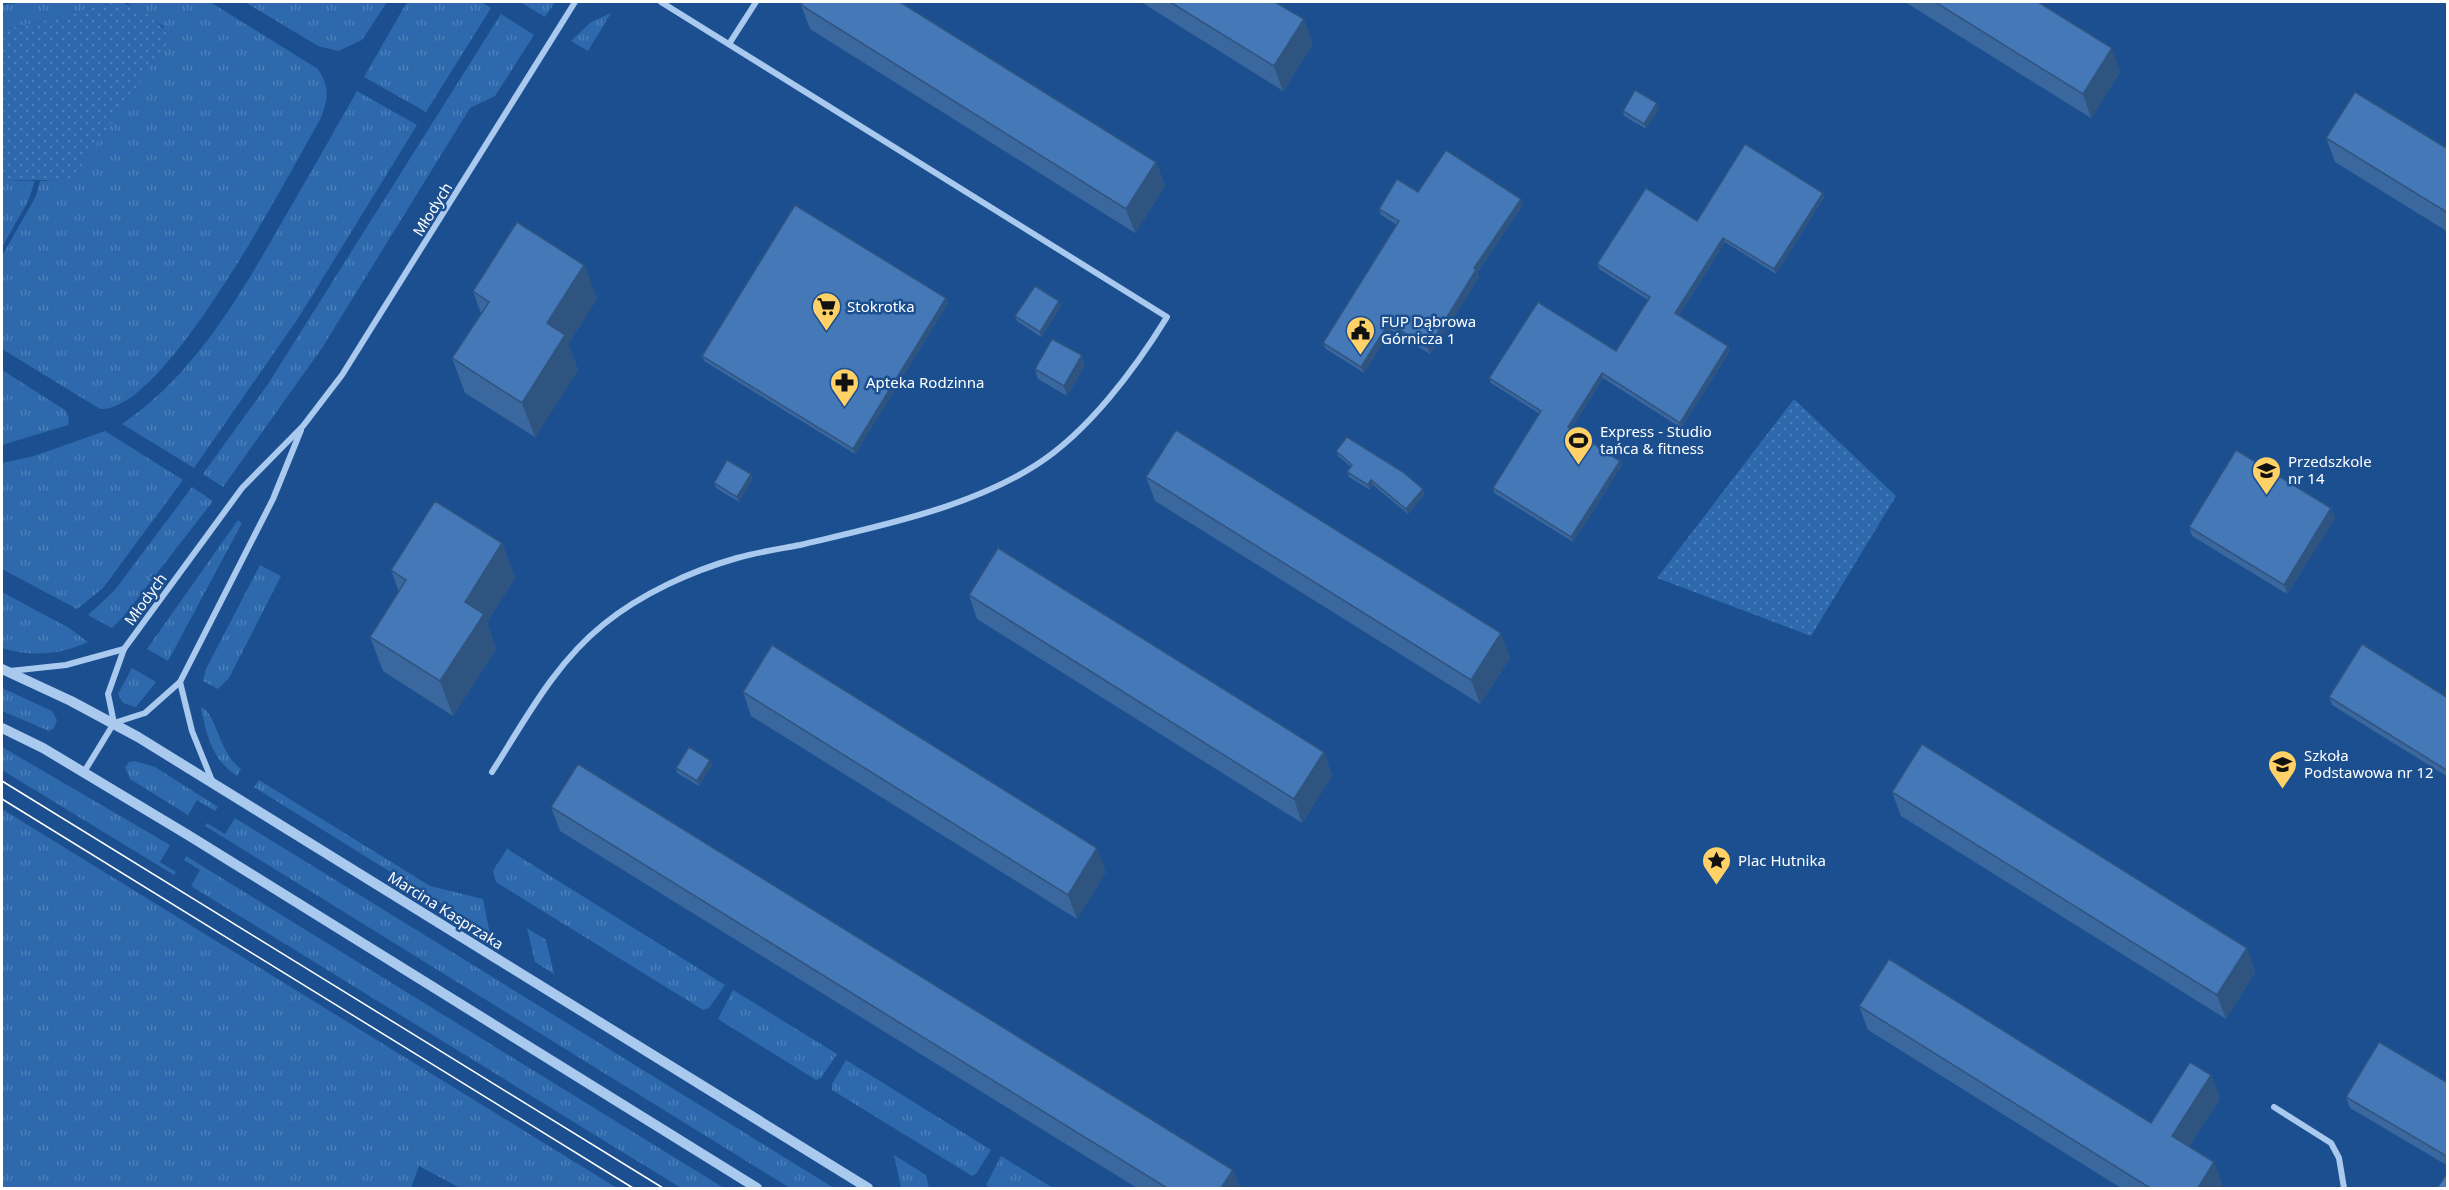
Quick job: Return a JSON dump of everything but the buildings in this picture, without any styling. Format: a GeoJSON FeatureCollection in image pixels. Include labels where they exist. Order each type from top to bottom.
{"type":"FeatureCollection","features":[{"type":"Feature","properties":{"kind":"street","name":"Młodych"},"geometry":{"type":"LineString","coordinates":[[303,426],[273,499],[180,682],[145,713],[114,723],[108,694],[124,649],[242,488],[303,426],[354,357],[575,2]]}},
{"type":"Feature","properties":{"kind":"street"},"geometry":{"type":"LineString","coordinates":[[492,772],[561,665],[604,624],[654,592],[696,573],[737,558],[898,522],[939,509],[1036,465],[1076,432],[1121,382],[1145,352],[1167,316],[661,2]]}},
{"type":"Feature","properties":{"kind":"street"},"geometry":{"type":"LineString","coordinates":[[729,44],[756,2]]}},
{"type":"Feature","properties":{"kind":"street"},"geometry":{"type":"LineString","coordinates":[[3,670],[57,667],[124,649]]}},
{"type":"Feature","properties":{"kind":"street","name":"Marcina Kasprzaka"},"geometry":{"type":"LineString","coordinates":[[3,670],[114,723],[868,1188]]}},
{"type":"Feature","properties":{"kind":"street"},"geometry":{"type":"LineString","coordinates":[[180,682],[192,731],[213,783]]}},
{"type":"Feature","properties":{"kind":"street"},"geometry":{"type":"LineString","coordinates":[[84,772],[114,723]]}},
{"type":"Feature","properties":{"kind":"street"},"geometry":{"type":"LineString","coordinates":[[2,728],[84,772],[757,1188]]}},
{"type":"Feature","properties":{"kind":"street"},"geometry":{"type":"LineString","coordinates":[[2274,1107],[2331,1143],[2339,1158],[2344,1188]]}},
{"type":"Feature","properties":{"kind":"green space"},"geometry":{"type":"Polygon","coordinates":[[[24,2],[113,2],[36,23],[2,29],[2,5],[24,2]]]}},
{"type":"Feature","properties":{"kind":"green space"},"geometry":{"type":"Polygon","coordinates":[[[113,2],[129,5],[146,13],[160,25],[170,39],[69,183],[57,180],[2,180],[2,29],[36,23],[113,2]]]}},
{"type":"Feature","properties":{"kind":"green space"},"geometry":{"type":"Polygon","coordinates":[[[126,2],[210,2],[318,69],[325,82],[326,99],[321,118],[282,187],[223,286],[190,333],[158,373],[127,400],[100,409],[2,349],[2,256],[36,196],[40,181],[57,180],[164,27],[126,2]]]}},
{"type":"Feature","properties":{"kind":"green space"},"geometry":{"type":"Polygon","coordinates":[[[245,2],[387,2],[362,40],[338,51],[318,46],[245,2]]]}},
{"type":"Feature","properties":{"kind":"green space"},"geometry":{"type":"Polygon","coordinates":[[[407,2],[481,2],[491,8],[426,112],[364,77],[407,2]]]}},
{"type":"Feature","properties":{"kind":"green space"},"geometry":{"type":"Polygon","coordinates":[[[520,2],[555,2],[545,17],[520,2]]]}},
{"type":"Feature","properties":{"kind":"green space"},"geometry":{"type":"Polygon","coordinates":[[[611,13],[588,51],[571,41],[591,22],[611,13]]]}},
{"type":"Feature","properties":{"kind":"green space"},"geometry":{"type":"Polygon","coordinates":[[[501,14],[534,35],[495,96],[470,108],[322,348],[223,487],[203,474],[268,384],[501,14]]]}},
{"type":"Feature","properties":{"kind":"green space"},"geometry":{"type":"Polygon","coordinates":[[[357,91],[417,125],[299,317],[194,468],[122,424],[172,382],[232,306],[357,91]]]}},
{"type":"Feature","properties":{"kind":"green space"},"geometry":{"type":"Polygon","coordinates":[[[2,180],[35,181],[28,201],[2,247],[2,180]]]}},
{"type":"Feature","properties":{"kind":"green space"},"geometry":{"type":"Polygon","coordinates":[[[2,370],[65,410],[69,418],[68,425],[2,445],[2,370]]]}},
{"type":"Feature","properties":{"kind":"green space"},"geometry":{"type":"Polygon","coordinates":[[[1794,399],[1896,496],[1811,636],[1657,578],[1794,399]]]}},
{"type":"Feature","properties":{"kind":"green space"},"geometry":{"type":"Polygon","coordinates":[[[105,431],[183,480],[103,588],[77,609],[2,569],[2,463],[34,456],[105,431]]]}},
{"type":"Feature","properties":{"kind":"green space"},"geometry":{"type":"Polygon","coordinates":[[[192,487],[213,501],[123,617],[112,628],[88,615],[114,591],[192,487]]]}},
{"type":"Feature","properties":{"kind":"green space"},"geometry":{"type":"Polygon","coordinates":[[[238,520],[242,523],[168,661],[147,649],[238,520]]]}},
{"type":"Feature","properties":{"kind":"green space"},"geometry":{"type":"Polygon","coordinates":[[[260,565],[281,576],[229,678],[218,689],[203,681],[206,669],[260,565]]]}},
{"type":"Feature","properties":{"kind":"green space"},"geometry":{"type":"Polygon","coordinates":[[[2,592],[69,628],[88,642],[67,650],[45,653],[24,653],[2,648],[2,592]]]}},
{"type":"Feature","properties":{"kind":"green space"},"geometry":{"type":"Polygon","coordinates":[[[132,668],[156,682],[136,707],[123,703],[118,694],[132,668]]]}},
{"type":"Feature","properties":{"kind":"green space"},"geometry":{"type":"Polygon","coordinates":[[[2,688],[52,711],[57,720],[54,728],[49,731],[2,711],[2,688]]]}},
{"type":"Feature","properties":{"kind":"green space"},"geometry":{"type":"Polygon","coordinates":[[[201,707],[211,717],[227,752],[241,769],[237,776],[228,770],[216,754],[205,727],[201,707]]]}},
{"type":"Feature","properties":{"kind":"green space"},"geometry":{"type":"Polygon","coordinates":[[[2,747],[170,845],[160,862],[176,872],[174,875],[2,770],[2,747]]]}},
{"type":"Feature","properties":{"kind":"green space"},"geometry":{"type":"Polygon","coordinates":[[[135,761],[155,767],[218,807],[215,811],[197,800],[188,815],[130,779],[125,767],[129,762],[135,761]]]}},
{"type":"Feature","properties":{"kind":"green space"},"geometry":{"type":"Polygon","coordinates":[[[259,780],[430,886],[483,899],[490,934],[254,787],[259,780]]]}},
{"type":"Feature","properties":{"kind":"green space"},"geometry":{"type":"Polygon","coordinates":[[[2,809],[617,1188],[460,1188],[419,1166],[411,1188],[2,1188],[2,809]]]}},
{"type":"Feature","properties":{"kind":"green space"},"geometry":{"type":"Polygon","coordinates":[[[235,818],[834,1188],[790,1188],[205,826],[207,823],[225,834],[235,818]]]}},
{"type":"Feature","properties":{"kind":"green space"},"geometry":{"type":"Polygon","coordinates":[[[507,849],[725,985],[709,1008],[703,1010],[496,882],[493,871],[507,849]]]}},
{"type":"Feature","properties":{"kind":"green space"},"geometry":{"type":"Polygon","coordinates":[[[186,856],[724,1188],[681,1188],[191,886],[200,870],[184,860],[186,856]]]}},
{"type":"Feature","properties":{"kind":"green space"},"geometry":{"type":"Polygon","coordinates":[[[527,928],[546,940],[554,974],[535,962],[527,928]]]}},
{"type":"Feature","properties":{"kind":"green space"},"geometry":{"type":"Polygon","coordinates":[[[733,990],[837,1054],[821,1078],[816,1080],[718,1019],[733,990]]]}},
{"type":"Feature","properties":{"kind":"green space"},"geometry":{"type":"Polygon","coordinates":[[[846,1060],[991,1150],[976,1174],[972,1176],[832,1090],[832,1084],[846,1060]]]}},
{"type":"Feature","properties":{"kind":"green space"},"geometry":{"type":"Polygon","coordinates":[[[894,1155],[926,1175],[929,1188],[901,1188],[894,1155]]]}},
{"type":"Feature","properties":{"kind":"green space"},"geometry":{"type":"Polygon","coordinates":[[[1001,1156],[1053,1188],[991,1188],[986,1185],[1001,1156]]]}},
{"type":"Feature","properties":{"kind":"tram line"},"geometry":{"type":"LineString","coordinates":[[2,781],[663,1188]]}},
{"type":"Feature","properties":{"kind":"tram line"},"geometry":{"type":"LineString","coordinates":[[2,799],[633,1188]]}},
{"type":"Feature","properties":{"kind":"place","name":"Stokrotka"},"geometry":{"type":"Point","coordinates":[826,332]}},
{"type":"Feature","properties":{"kind":"place","name":"FUP Dąbrowa Górnicza 1"},"geometry":{"type":"Point","coordinates":[1360,356]}},
{"type":"Feature","properties":{"kind":"place","name":"Apteka Rodzinna"},"geometry":{"type":"Point","coordinates":[845,408]}},
{"type":"Feature","properties":{"kind":"place","name":"Express - Studio tańca & fitness"},"geometry":{"type":"Point","coordinates":[1579,466]}},
{"type":"Feature","properties":{"kind":"place","name":"Przedszkole nr 14"},"geometry":{"type":"Point","coordinates":[2267,496]}},
{"type":"Feature","properties":{"kind":"place","name":"Szkoła Podstawowa nr 12"},"geometry":{"type":"Point","coordinates":[2283,790]}},
{"type":"Feature","properties":{"kind":"place","name":"Plac Hutnika"},"geometry":{"type":"Point","coordinates":[1717,886]}}]}
